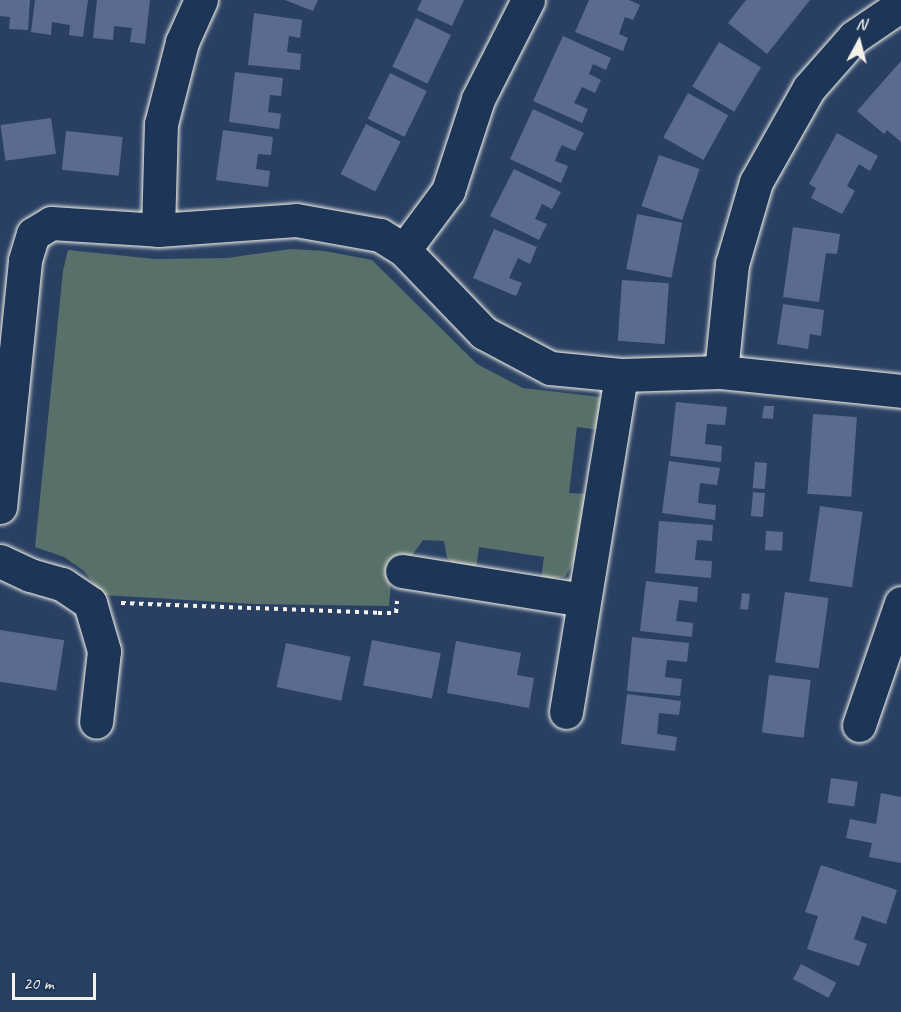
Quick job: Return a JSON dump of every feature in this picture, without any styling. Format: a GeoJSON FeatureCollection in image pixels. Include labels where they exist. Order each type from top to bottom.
{"type":"FeatureCollection","features":[{"type":"Feature","properties":{"kind":"street"},"geometry":{"type":"LineString","coordinates":[[158,230],[161,124],[182,42],[201,0]]}},
{"type":"Feature","properties":{"kind":"street"},"geometry":{"type":"LineString","coordinates":[[404,250],[448,191],[478,99],[528,0]]}},
{"type":"Feature","properties":{"kind":"street"},"geometry":{"type":"LineString","coordinates":[[721,372],[732,264],[756,182],[809,88],[854,37],[901,5]]}},
{"type":"Feature","properties":{"kind":"street"},"geometry":{"type":"LineString","coordinates":[[0,507],[25,260],[33,234],[51,223],[158,230],[296,220],[380,235],[404,250],[484,333],[550,368],[621,375],[721,372],[901,391]]}},
{"type":"Feature","properties":{"kind":"street"},"geometry":{"type":"LineString","coordinates":[[566,712],[621,375]]}},
{"type":"Feature","properties":{"kind":"street"},"geometry":{"type":"LineString","coordinates":[[0,561],[30,575],[62,584],[90,603],[104,651],[96,722]]}},
{"type":"Feature","properties":{"kind":"street"},"geometry":{"type":"LineString","coordinates":[[402,571],[583,600]]}},
{"type":"Feature","properties":{"kind":"street"},"geometry":{"type":"LineString","coordinates":[[859,725],[901,603]]}},
{"type":"Feature","properties":{"kind":"path"},"geometry":{"type":"LineString","coordinates":[[90,603],[396,613],[402,571]]}},
{"type":"Feature","properties":{"kind":"green space"},"geometry":{"type":"Polygon","coordinates":[[[290,249],[325,251],[372,260],[477,364],[523,388],[600,397],[600,430],[577,427],[569,493],[590,494],[575,560],[565,577],[541,579],[544,557],[479,547],[476,570],[454,564],[447,558],[444,541],[423,540],[410,558],[393,559],[389,606],[255,604],[102,595],[84,571],[64,557],[35,547],[63,271],[68,250],[155,259],[227,258],[290,249]]]}},
{"type":"Feature","properties":{"kind":"building"},"geometry":{"type":"Polygon","coordinates":[[[0,0],[30,0],[28,30],[9,29],[10,17],[0,16],[0,0]]]}},
{"type":"Feature","properties":{"kind":"building"},"geometry":{"type":"Polygon","coordinates":[[[35,0],[88,0],[83,37],[69,35],[70,25],[52,22],[51,35],[31,32],[35,0]]]}},
{"type":"Feature","properties":{"kind":"building"},"geometry":{"type":"Polygon","coordinates":[[[97,0],[150,0],[145,44],[130,42],[132,28],[114,26],[113,40],[93,38],[97,0]]]}},
{"type":"Feature","properties":{"kind":"building"},"geometry":{"type":"Polygon","coordinates":[[[285,0],[318,0],[313,11],[285,0]]]}},
{"type":"Feature","properties":{"kind":"building"},"geometry":{"type":"Polygon","coordinates":[[[422,0],[464,0],[452,26],[417,10],[422,0]]]}},
{"type":"Feature","properties":{"kind":"building"},"geometry":{"type":"Polygon","coordinates":[[[589,0],[629,0],[640,5],[633,20],[625,17],[619,34],[628,38],[623,51],[575,32],[589,0]]]}},
{"type":"Feature","properties":{"kind":"building"},"geometry":{"type":"Polygon","coordinates":[[[746,0],[810,0],[767,54],[728,23],[746,0]]]}},
{"type":"Feature","properties":{"kind":"building"},"geometry":{"type":"Polygon","coordinates":[[[254,13],[302,20],[300,38],[289,36],[287,52],[301,54],[300,70],[248,65],[254,13]]]}},
{"type":"Feature","properties":{"kind":"building"},"geometry":{"type":"Polygon","coordinates":[[[416,18],[451,35],[427,84],[392,67],[416,18]]]}},
{"type":"Feature","properties":{"kind":"building"},"geometry":{"type":"Polygon","coordinates":[[[563,36],[611,58],[606,70],[593,64],[589,74],[601,80],[595,93],[582,87],[574,103],[588,109],[582,123],[533,101],[563,36]]]}},
{"type":"Feature","properties":{"kind":"building"},"geometry":{"type":"Polygon","coordinates":[[[719,42],[761,67],[734,112],[692,87],[719,42]]]}},
{"type":"Feature","properties":{"kind":"building"},"geometry":{"type":"Polygon","coordinates":[[[901,61],[901,142],[887,130],[884,134],[857,111],[901,61]]]}},
{"type":"Feature","properties":{"kind":"building"},"geometry":{"type":"Polygon","coordinates":[[[235,72],[283,78],[281,96],[270,95],[268,112],[281,114],[279,129],[229,122],[235,72]]]}},
{"type":"Feature","properties":{"kind":"building"},"geometry":{"type":"Polygon","coordinates":[[[390,73],[427,91],[404,137],[368,119],[390,73]]]}},
{"type":"Feature","properties":{"kind":"building"},"geometry":{"type":"Polygon","coordinates":[[[688,93],[728,115],[704,160],[663,138],[688,93]]]}},
{"type":"Feature","properties":{"kind":"building"},"geometry":{"type":"Polygon","coordinates":[[[533,109],[584,133],[575,151],[562,145],[558,153],[555,161],[568,166],[561,183],[510,159],[533,109]]]}},
{"type":"Feature","properties":{"kind":"building"},"geometry":{"type":"Polygon","coordinates":[[[51,118],[56,154],[6,161],[0,125],[51,118]]]}},
{"type":"Feature","properties":{"kind":"building"},"geometry":{"type":"Polygon","coordinates":[[[366,124],[401,142],[375,192],[341,174],[366,124]]]}},
{"type":"Feature","properties":{"kind":"building"},"geometry":{"type":"Polygon","coordinates":[[[223,130],[273,137],[271,155],[258,154],[256,169],[270,171],[268,187],[216,180],[223,130]]]}},
{"type":"Feature","properties":{"kind":"building"},"geometry":{"type":"Polygon","coordinates":[[[66,131],[123,137],[119,176],[62,170],[66,131]]]}},
{"type":"Feature","properties":{"kind":"building"},"geometry":{"type":"Polygon","coordinates":[[[837,133],[878,156],[870,171],[859,164],[847,186],[855,191],[842,214],[811,198],[816,188],[809,184],[837,133]]]}},
{"type":"Feature","properties":{"kind":"building"},"geometry":{"type":"Polygon","coordinates":[[[659,155],[700,169],[682,220],[641,206],[659,155]]]}},
{"type":"Feature","properties":{"kind":"building"},"geometry":{"type":"Polygon","coordinates":[[[514,169],[561,192],[552,209],[542,204],[535,219],[547,224],[539,240],[490,216],[514,169]]]}},
{"type":"Feature","properties":{"kind":"building"},"geometry":{"type":"Polygon","coordinates":[[[637,214],[682,223],[671,278],[626,269],[637,214]]]}},
{"type":"Feature","properties":{"kind":"building"},"geometry":{"type":"Polygon","coordinates":[[[793,227],[840,234],[837,254],[826,253],[819,302],[783,297],[793,227]]]}},
{"type":"Feature","properties":{"kind":"building"},"geometry":{"type":"Polygon","coordinates":[[[494,229],[537,247],[530,264],[518,258],[509,278],[522,283],[516,296],[473,278],[494,229]]]}},
{"type":"Feature","properties":{"kind":"building"},"geometry":{"type":"Polygon","coordinates":[[[622,280],[669,283],[665,344],[618,341],[622,280]]]}},
{"type":"Feature","properties":{"kind":"building"},"geometry":{"type":"Polygon","coordinates":[[[783,304],[824,310],[821,336],[810,334],[808,349],[777,344],[783,304]]]}},
{"type":"Feature","properties":{"kind":"building"},"geometry":{"type":"Polygon","coordinates":[[[676,402],[727,407],[725,425],[707,424],[706,433],[705,444],[722,446],[721,462],[670,456],[676,402]]]}},
{"type":"Feature","properties":{"kind":"building"},"geometry":{"type":"Polygon","coordinates":[[[764,406],[774,406],[773,419],[762,418],[764,406]]]}},
{"type":"Feature","properties":{"kind":"building"},"geometry":{"type":"Polygon","coordinates":[[[813,414],[857,417],[851,497],[807,494],[813,414]]]}},
{"type":"Feature","properties":{"kind":"building"},"geometry":{"type":"Polygon","coordinates":[[[669,461],[720,468],[717,485],[700,483],[698,503],[716,505],[715,520],[662,513],[669,461]]]}},
{"type":"Feature","properties":{"kind":"building"},"geometry":{"type":"Polygon","coordinates":[[[755,462],[767,463],[765,489],[753,488],[755,462]]]}},
{"type":"Feature","properties":{"kind":"building"},"geometry":{"type":"Polygon","coordinates":[[[753,492],[765,493],[763,517],[751,516],[753,492]]]}},
{"type":"Feature","properties":{"kind":"building"},"geometry":{"type":"Polygon","coordinates":[[[820,506],[863,512],[852,587],[809,581],[820,506]]]}},
{"type":"Feature","properties":{"kind":"building"},"geometry":{"type":"Polygon","coordinates":[[[659,521],[713,525],[712,541],[697,540],[695,560],[712,561],[711,578],[655,573],[659,521]]]}},
{"type":"Feature","properties":{"kind":"building"},"geometry":{"type":"Polygon","coordinates":[[[766,531],[783,532],[782,551],[765,550],[766,531]]]}},
{"type":"Feature","properties":{"kind":"building"},"geometry":{"type":"Polygon","coordinates":[[[646,581],[698,587],[697,602],[679,600],[676,621],[693,623],[692,637],[640,631],[646,581]]]}},
{"type":"Feature","properties":{"kind":"building"},"geometry":{"type":"Polygon","coordinates":[[[785,592],[829,598],[819,668],[775,662],[785,592]]]}},
{"type":"Feature","properties":{"kind":"building"},"geometry":{"type":"Polygon","coordinates":[[[742,593],[750,594],[748,610],[740,609],[742,593]]]}},
{"type":"Feature","properties":{"kind":"building"},"geometry":{"type":"Polygon","coordinates":[[[0,630],[64,640],[56,691],[0,682],[0,630]]]}},
{"type":"Feature","properties":{"kind":"building"},"geometry":{"type":"Polygon","coordinates":[[[632,637],[689,643],[687,662],[667,660],[665,677],[682,679],[680,696],[627,691],[632,637]]]}},
{"type":"Feature","properties":{"kind":"building"},"geometry":{"type":"Polygon","coordinates":[[[372,640],[441,653],[432,699],[363,685],[372,640]]]}},
{"type":"Feature","properties":{"kind":"building"},"geometry":{"type":"Polygon","coordinates":[[[456,641],[521,653],[517,675],[534,678],[529,708],[447,693],[456,641]]]}},
{"type":"Feature","properties":{"kind":"building"},"geometry":{"type":"Polygon","coordinates":[[[286,643],[351,657],[341,701],[277,687],[286,643]]]}},
{"type":"Feature","properties":{"kind":"building"},"geometry":{"type":"Polygon","coordinates":[[[769,675],[811,680],[804,738],[762,733],[769,675]]]}},
{"type":"Feature","properties":{"kind":"building"},"geometry":{"type":"Polygon","coordinates":[[[627,694],[681,701],[679,715],[659,713],[657,734],[677,737],[675,751],[621,744],[627,694]]]}},
{"type":"Feature","properties":{"kind":"building"},"geometry":{"type":"Polygon","coordinates":[[[831,778],[858,782],[854,807],[828,803],[831,778]]]}},
{"type":"Feature","properties":{"kind":"building"},"geometry":{"type":"Polygon","coordinates":[[[881,793],[901,797],[901,863],[869,857],[872,843],[846,838],[850,819],[876,824],[881,793]]]}},
{"type":"Feature","properties":{"kind":"building"},"geometry":{"type":"Polygon","coordinates":[[[821,865],[897,890],[886,924],[862,916],[854,939],[867,944],[859,966],[807,949],[818,916],[805,912],[821,865]]]}},
{"type":"Feature","properties":{"kind":"building"},"geometry":{"type":"Polygon","coordinates":[[[801,964],[836,983],[828,998],[793,979],[801,964]]]}}]}
